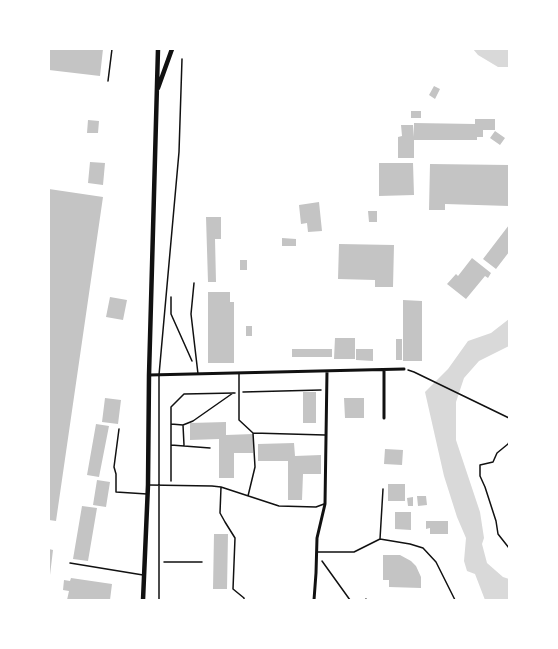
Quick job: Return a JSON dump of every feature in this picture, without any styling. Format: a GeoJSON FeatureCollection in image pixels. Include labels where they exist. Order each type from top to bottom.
{"type":"FeatureCollection","features":[{"type":"Feature","properties":{"kind":"main road"},"geometry":{"type":"LineString","coordinates":[[143,600],[148,485],[149,375],[158,49]]}},
{"type":"Feature","properties":{"kind":"main road"},"geometry":{"type":"LineString","coordinates":[[156,93],[172,49]]}},
{"type":"Feature","properties":{"kind":"street"},"geometry":{"type":"LineString","coordinates":[[149,375],[404,369]]}},
{"type":"Feature","properties":{"kind":"street"},"geometry":{"type":"LineString","coordinates":[[384,370],[384,418]]}},
{"type":"Feature","properties":{"kind":"street"},"geometry":{"type":"LineString","coordinates":[[314,600],[317,538],[325,504],[327,371]]}},
{"type":"Feature","properties":{"kind":"lane"},"geometry":{"type":"LineString","coordinates":[[108,81],[112,49]]}},
{"type":"Feature","properties":{"kind":"lane"},"geometry":{"type":"LineString","coordinates":[[159,600],[158,485],[160,375],[179,152],[182,59]]}},
{"type":"Feature","properties":{"kind":"lane"},"geometry":{"type":"LineString","coordinates":[[194,283],[191,314],[198,374]]}},
{"type":"Feature","properties":{"kind":"lane"},"geometry":{"type":"LineString","coordinates":[[239,373],[239,420],[253,433],[326,435]]}},
{"type":"Feature","properties":{"kind":"lane"},"geometry":{"type":"LineString","coordinates":[[119,429],[114,467],[116,474],[116,492],[147,494]]}},
{"type":"Feature","properties":{"kind":"lane"},"geometry":{"type":"LineString","coordinates":[[248,496],[255,467],[253,433]]}},
{"type":"Feature","properties":{"kind":"lane"},"geometry":{"type":"LineString","coordinates":[[148,485],[221,487],[279,506],[316,507],[325,504]]}},
{"type":"Feature","properties":{"kind":"lane"},"geometry":{"type":"LineString","coordinates":[[221,487],[220,513],[224,522],[235,538],[233,589],[244,598],[244,600]]}},
{"type":"Feature","properties":{"kind":"lane"},"geometry":{"type":"LineString","coordinates":[[380,539],[383,489]]}},
{"type":"Feature","properties":{"kind":"lane"},"geometry":{"type":"LineString","coordinates":[[317,552],[354,552],[380,539],[424,548],[436,562],[455,600]]}},
{"type":"Feature","properties":{"kind":"lane"},"geometry":{"type":"LineString","coordinates":[[70,563],[144,575]]}},
{"type":"Feature","properties":{"kind":"path"},"geometry":{"type":"LineString","coordinates":[[172,290],[171,314],[198,374]]}},
{"type":"Feature","properties":{"kind":"path"},"geometry":{"type":"LineString","coordinates":[[414,372],[509,418]]}},
{"type":"Feature","properties":{"kind":"path"},"geometry":{"type":"LineString","coordinates":[[171,485],[171,407],[184,394],[326,390]]}},
{"type":"Feature","properties":{"kind":"path"},"geometry":{"type":"LineString","coordinates":[[171,424],[183,425],[193,421],[233,393]]}},
{"type":"Feature","properties":{"kind":"path"},"geometry":{"type":"LineString","coordinates":[[183,425],[184,446]]}},
{"type":"Feature","properties":{"kind":"path"},"geometry":{"type":"LineString","coordinates":[[509,442],[497,454],[493,462],[480,465],[480,476],[494,514],[498,534],[509,548]]}},
{"type":"Feature","properties":{"kind":"path"},"geometry":{"type":"LineString","coordinates":[[171,445],[210,448]]}},
{"type":"Feature","properties":{"kind":"path"},"geometry":{"type":"LineString","coordinates":[[317,552],[350,600]]}},
{"type":"Feature","properties":{"kind":"path"},"geometry":{"type":"LineString","coordinates":[[159,562],[202,562]]}},
{"type":"Feature","properties":{"kind":"shaded area"},"geometry":{"type":"Polygon","coordinates":[[[473,49],[509,49],[509,67],[498,67],[478,55],[473,49]]]}},
{"type":"Feature","properties":{"kind":"shaded area"},"geometry":{"type":"Polygon","coordinates":[[[509,319],[509,346],[479,361],[464,378],[456,402],[456,440],[480,512],[484,538],[482,544],[487,563],[503,577],[509,579],[509,600],[485,600],[475,574],[467,571],[464,561],[466,538],[457,517],[444,476],[425,392],[448,369],[468,341],[491,333],[509,319]]]}},
{"type":"Feature","properties":{"kind":"building"},"geometry":{"type":"Polygon","coordinates":[[[49,49],[103,49],[100,76],[49,70],[49,49]]]}},
{"type":"Feature","properties":{"kind":"building"},"geometry":{"type":"Polygon","coordinates":[[[434,86],[440,89],[435,99],[429,95],[434,86]]]}},
{"type":"Feature","properties":{"kind":"building"},"geometry":{"type":"Polygon","coordinates":[[[411,111],[421,111],[421,118],[411,118],[411,111]]]}},
{"type":"Feature","properties":{"kind":"building"},"geometry":{"type":"Polygon","coordinates":[[[475,119],[495,119],[495,130],[483,130],[483,137],[477,137],[477,140],[414,140],[414,158],[398,158],[398,137],[402,136],[401,125],[413,125],[414,137],[414,123],[475,124],[475,119]]]}},
{"type":"Feature","properties":{"kind":"building"},"geometry":{"type":"Polygon","coordinates":[[[88,120],[99,121],[98,133],[87,133],[88,120]]]}},
{"type":"Feature","properties":{"kind":"building"},"geometry":{"type":"Polygon","coordinates":[[[495,131],[505,138],[500,145],[490,138],[495,131]]]}},
{"type":"Feature","properties":{"kind":"building"},"geometry":{"type":"Polygon","coordinates":[[[90,162],[105,163],[103,185],[88,183],[90,162]]]}},
{"type":"Feature","properties":{"kind":"building"},"geometry":{"type":"Polygon","coordinates":[[[379,163],[413,163],[414,195],[379,196],[379,163]]]}},
{"type":"Feature","properties":{"kind":"building"},"geometry":{"type":"Polygon","coordinates":[[[430,164],[509,165],[509,206],[445,204],[445,210],[429,210],[430,164]]]}},
{"type":"Feature","properties":{"kind":"building"},"geometry":{"type":"Polygon","coordinates":[[[49,189],[103,197],[56,521],[49,520],[49,189]]]}},
{"type":"Feature","properties":{"kind":"building"},"geometry":{"type":"Polygon","coordinates":[[[319,202],[322,231],[308,232],[307,223],[301,224],[299,205],[319,202]]]}},
{"type":"Feature","properties":{"kind":"building"},"geometry":{"type":"Polygon","coordinates":[[[368,211],[377,211],[377,222],[369,222],[368,211]]]}},
{"type":"Feature","properties":{"kind":"building"},"geometry":{"type":"Polygon","coordinates":[[[206,217],[221,217],[221,239],[215,239],[216,282],[208,282],[206,217]]]}},
{"type":"Feature","properties":{"kind":"building"},"geometry":{"type":"Polygon","coordinates":[[[509,225],[509,252],[496,269],[483,259],[509,225]]]}},
{"type":"Feature","properties":{"kind":"building"},"geometry":{"type":"Polygon","coordinates":[[[282,238],[296,239],[296,246],[282,246],[282,238]]]}},
{"type":"Feature","properties":{"kind":"building"},"geometry":{"type":"Polygon","coordinates":[[[339,244],[394,245],[393,287],[375,287],[375,280],[338,279],[339,244]]]}},
{"type":"Feature","properties":{"kind":"building"},"geometry":{"type":"Polygon","coordinates":[[[472,258],[491,273],[488,278],[485,276],[466,299],[447,284],[456,274],[458,276],[472,258]]]}},
{"type":"Feature","properties":{"kind":"building"},"geometry":{"type":"Polygon","coordinates":[[[240,260],[247,260],[247,270],[240,270],[240,260]]]}},
{"type":"Feature","properties":{"kind":"building"},"geometry":{"type":"Polygon","coordinates":[[[208,292],[230,292],[230,302],[234,302],[234,363],[208,363],[208,292]]]}},
{"type":"Feature","properties":{"kind":"building"},"geometry":{"type":"Polygon","coordinates":[[[110,297],[127,300],[123,320],[106,317],[110,297]]]}},
{"type":"Feature","properties":{"kind":"building"},"geometry":{"type":"Polygon","coordinates":[[[403,300],[422,301],[422,361],[403,361],[403,300]]]}},
{"type":"Feature","properties":{"kind":"building"},"geometry":{"type":"Polygon","coordinates":[[[246,326],[252,326],[252,336],[246,336],[246,326]]]}},
{"type":"Feature","properties":{"kind":"building"},"geometry":{"type":"Polygon","coordinates":[[[335,338],[355,338],[355,359],[334,359],[335,338]]]}},
{"type":"Feature","properties":{"kind":"building"},"geometry":{"type":"Polygon","coordinates":[[[396,339],[402,339],[402,360],[396,360],[396,339]]]}},
{"type":"Feature","properties":{"kind":"building"},"geometry":{"type":"Polygon","coordinates":[[[292,349],[332,349],[332,357],[292,357],[292,349]]]}},
{"type":"Feature","properties":{"kind":"building"},"geometry":{"type":"Polygon","coordinates":[[[356,349],[373,349],[373,361],[356,360],[356,349]]]}},
{"type":"Feature","properties":{"kind":"building"},"geometry":{"type":"Polygon","coordinates":[[[303,392],[316,392],[316,423],[303,423],[303,392]]]}},
{"type":"Feature","properties":{"kind":"building"},"geometry":{"type":"Polygon","coordinates":[[[105,398],[121,400],[118,424],[102,422],[105,398]]]}},
{"type":"Feature","properties":{"kind":"building"},"geometry":{"type":"Polygon","coordinates":[[[344,398],[364,398],[364,418],[345,418],[344,398]]]}},
{"type":"Feature","properties":{"kind":"building"},"geometry":{"type":"Polygon","coordinates":[[[226,422],[226,435],[253,434],[253,453],[234,453],[234,478],[219,478],[219,439],[190,440],[190,423],[226,422]]]}},
{"type":"Feature","properties":{"kind":"building"},"geometry":{"type":"Polygon","coordinates":[[[96,424],[109,426],[99,477],[87,475],[96,424]]]}},
{"type":"Feature","properties":{"kind":"building"},"geometry":{"type":"Polygon","coordinates":[[[294,443],[295,456],[321,455],[321,474],[303,474],[302,500],[288,500],[288,461],[258,461],[258,444],[294,443]]]}},
{"type":"Feature","properties":{"kind":"building"},"geometry":{"type":"Polygon","coordinates":[[[385,449],[403,450],[402,465],[384,464],[385,449]]]}},
{"type":"Feature","properties":{"kind":"building"},"geometry":{"type":"Polygon","coordinates":[[[97,480],[110,482],[106,507],[93,505],[97,480]]]}},
{"type":"Feature","properties":{"kind":"building"},"geometry":{"type":"Polygon","coordinates":[[[388,484],[405,484],[405,501],[388,501],[388,484]]]}},
{"type":"Feature","properties":{"kind":"building"},"geometry":{"type":"Polygon","coordinates":[[[417,496],[426,496],[427,505],[418,506],[417,496]]]}},
{"type":"Feature","properties":{"kind":"building"},"geometry":{"type":"Polygon","coordinates":[[[413,497],[413,506],[408,506],[407,498],[413,497]]]}},
{"type":"Feature","properties":{"kind":"building"},"geometry":{"type":"Polygon","coordinates":[[[82,506],[97,508],[88,561],[73,559],[82,506]]]}},
{"type":"Feature","properties":{"kind":"building"},"geometry":{"type":"Polygon","coordinates":[[[395,512],[411,512],[411,530],[395,529],[395,512]]]}},
{"type":"Feature","properties":{"kind":"building"},"geometry":{"type":"Polygon","coordinates":[[[426,521],[448,521],[448,534],[430,534],[430,528],[426,529],[426,521]]]}},
{"type":"Feature","properties":{"kind":"building"},"geometry":{"type":"Polygon","coordinates":[[[214,534],[228,534],[227,589],[213,589],[214,534]]]}},
{"type":"Feature","properties":{"kind":"building"},"geometry":{"type":"Polygon","coordinates":[[[49,549],[53,550],[50,575],[49,575],[49,549]]]}},
{"type":"Feature","properties":{"kind":"building"},"geometry":{"type":"Polygon","coordinates":[[[383,555],[400,555],[411,561],[416,566],[421,577],[421,588],[389,587],[389,580],[383,580],[383,555]]]}},
{"type":"Feature","properties":{"kind":"building"},"geometry":{"type":"Polygon","coordinates":[[[71,578],[112,584],[110,600],[67,600],[69,591],[63,590],[64,580],[70,581],[71,578]]]}}]}
